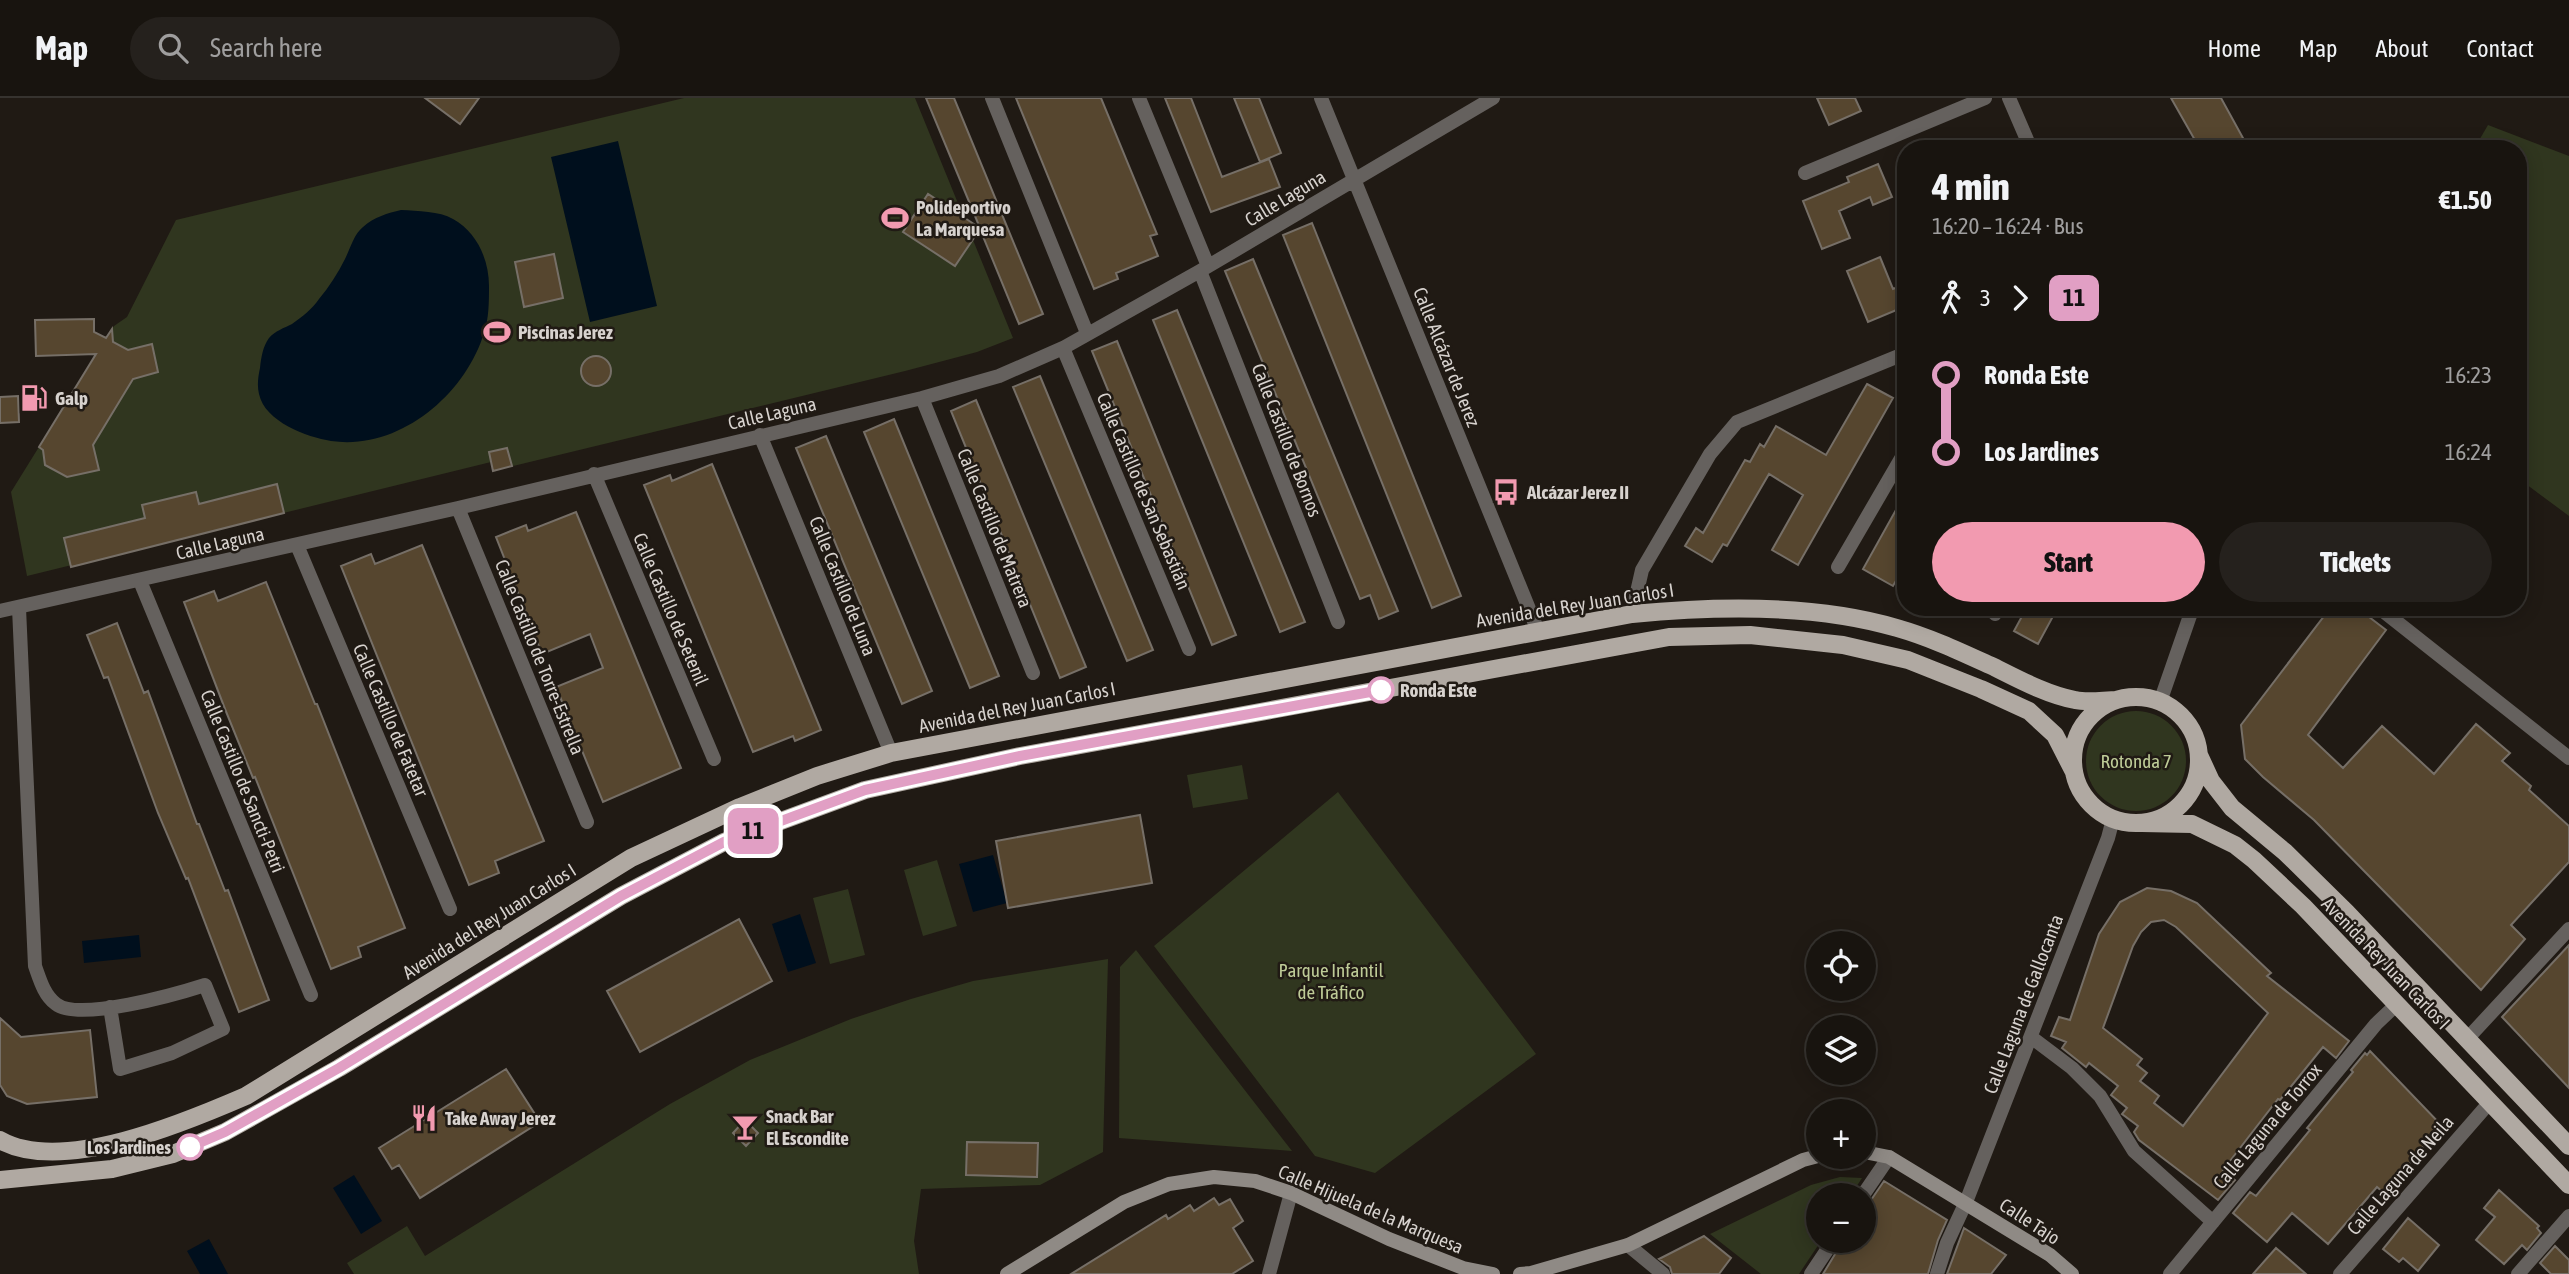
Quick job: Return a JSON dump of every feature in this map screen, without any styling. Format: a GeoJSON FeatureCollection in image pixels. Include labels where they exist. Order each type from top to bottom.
{"type":"FeatureCollection","features":[{"type":"Feature","properties":{"kind":"main road","name":"Avenida del Rey Juan Carlos I"},"geometry":{"type":"LineString","coordinates":[[0,1140],[11,1146],[58,1152],[119,1143],[184,1123],[246,1096],[631,858],[740,807],[817,776],[891,752],[1632,614],[1693,608],[1757,609],[1895,627],[1947,645],[2027,683],[2075,700],[2117,700]]}},
{"type":"Feature","properties":{"kind":"main road"},"geometry":{"type":"LineString","coordinates":[[0,1180],[112,1169],[173,1154],[237,1126],[339,1068],[621,896],[724,842],[865,790],[1020,756],[1669,637],[1750,635],[1843,645],[1908,660],[2029,711],[2055,735],[2084,797],[2093,806],[2122,822],[2142,823],[2172,812],[2186,798],[2196,780],[2199,755],[2188,724],[2178,713],[2160,702],[2142,697],[2117,700],[2101,708],[2087,721],[2078,736],[2073,755],[2074,772]]}},
{"type":"Feature","properties":{"kind":"main road","name":"Avenida Rey Juan Carlos I"},"geometry":{"type":"LineString","coordinates":[[2199,755],[2211,781],[2232,808],[2310,876],[2569,1146]]}},
{"type":"Feature","properties":{"kind":"main road","name":"Avenida Rey Juan Carlos I"},"geometry":{"type":"LineString","coordinates":[[2142,823],[2192,824],[2235,845],[2303,906],[2569,1185]]}},
{"type":"Feature","properties":{"kind":"street"},"geometry":{"type":"LineString","coordinates":[[992,98],[1087,333]]}},
{"type":"Feature","properties":{"kind":"street","name":"Calle Castillo de Bornos"},"geometry":{"type":"LineString","coordinates":[[1139,98],[1338,622]]}},
{"type":"Feature","properties":{"kind":"street","name":"Calle Alcázar de Jerez"},"geometry":{"type":"LineString","coordinates":[[1321,98],[1538,631]]}},
{"type":"Feature","properties":{"kind":"street","name":"Calle Laguna"},"geometry":{"type":"LineString","coordinates":[[0,611],[458,508],[922,398],[999,376],[1063,348],[1204,269],[1493,98]]}},
{"type":"Feature","properties":{"kind":"street"},"geometry":{"type":"LineString","coordinates":[[1805,173],[1985,98]]}},
{"type":"Feature","properties":{"kind":"street"},"geometry":{"type":"LineString","coordinates":[[2009,98],[2027,140]]}},
{"type":"Feature","properties":{"kind":"street","name":"Calle Castillo de San Sebastián"},"geometry":{"type":"LineString","coordinates":[[1063,348],[1189,649]]}},
{"type":"Feature","properties":{"kind":"street"},"geometry":{"type":"LineString","coordinates":[[1632,614],[1642,570],[1710,454],[1737,422],[1897,357]]}},
{"type":"Feature","properties":{"kind":"street","name":"Calle Castillo de Matrera"},"geometry":{"type":"LineString","coordinates":[[922,398],[1033,673]]}},
{"type":"Feature","properties":{"kind":"street","name":"Calle Castillo de Luna"},"geometry":{"type":"LineString","coordinates":[[760,435],[891,752]]}},
{"type":"Feature","properties":{"kind":"street"},"geometry":{"type":"LineString","coordinates":[[1838,567],[1897,465]]}},
{"type":"Feature","properties":{"kind":"street","name":"Calle Castillo de Setenil"},"geometry":{"type":"LineString","coordinates":[[594,474],[714,759]]}},
{"type":"Feature","properties":{"kind":"street","name":"Calle Castillo de Torre-Estrella"},"geometry":{"type":"LineString","coordinates":[[458,508],[587,822]]}},
{"type":"Feature","properties":{"kind":"street","name":"Calle Castillo de Fatetar"},"geometry":{"type":"LineString","coordinates":[[297,545],[450,909]]}},
{"type":"Feature","properties":{"kind":"street","name":"Calle Castillo de Sancti-Petri"},"geometry":{"type":"LineString","coordinates":[[140,581],[311,995]]}},
{"type":"Feature","properties":{"kind":"street"},"geometry":{"type":"LineString","coordinates":[[19,608],[35,966],[43,989],[56,1005],[74,1010],[150,1002],[205,985],[223,1029],[173,1053],[120,1069],[110,1007]]}},
{"type":"Feature","properties":{"kind":"street"},"geometry":{"type":"LineString","coordinates":[[2160,702],[2190,616]]}},
{"type":"Feature","properties":{"kind":"street"},"geometry":{"type":"LineString","coordinates":[[2389,616],[2569,758]]}},
{"type":"Feature","properties":{"kind":"street","name":"Calle Laguna de Gallocanta"},"geometry":{"type":"LineString","coordinates":[[1937,1274],[2108,838],[2113,819]]}},
{"type":"Feature","properties":{"kind":"street"},"geometry":{"type":"LineString","coordinates":[[2467,1039],[2569,929]]}},
{"type":"Feature","properties":{"kind":"street","name":"Calle Laguna de Torrox"},"geometry":{"type":"LineString","coordinates":[[2169,1274],[2376,1024],[2396,1004]]}},
{"type":"Feature","properties":{"kind":"street"},"geometry":{"type":"LineString","coordinates":[[2031,1037],[2072,1068],[2100,1096],[2134,1151],[2213,1222]]}},
{"type":"Feature","properties":{"kind":"street","name":"Calle Laguna de Neila"},"geometry":{"type":"LineString","coordinates":[[2340,1274],[2490,1102]]}},
{"type":"Feature","properties":{"kind":"street"},"geometry":{"type":"LineString","coordinates":[[1876,1154],[1889,1157],[1966,1202]]}},
{"type":"Feature","properties":{"kind":"street"},"geometry":{"type":"LineString","coordinates":[[1871,1183],[1889,1157]]}},
{"type":"Feature","properties":{"kind":"street"},"geometry":{"type":"LineString","coordinates":[[1527,1274],[1628,1245],[1806,1159]]}},
{"type":"Feature","properties":{"kind":"street","name":"Calle Hijuela de la Marquesa"},"geometry":{"type":"LineString","coordinates":[[1007,1274],[1124,1202],[1169,1184],[1213,1177],[1255,1181],[1291,1193],[1388,1239],[1463,1268],[1493,1274]]}},
{"type":"Feature","properties":{"kind":"street"},"geometry":{"type":"LineString","coordinates":[[1269,1274],[1291,1193]]}},
{"type":"Feature","properties":{"kind":"street","name":"Calle Tajo"},"geometry":{"type":"LineString","coordinates":[[1966,1202],[2050,1255],[2072,1274]]}},
{"type":"Feature","properties":{"kind":"street"},"geometry":{"type":"LineString","coordinates":[[2518,1274],[2569,1216]]}},
{"type":"Feature","properties":{"kind":"street"},"geometry":{"type":"LineString","coordinates":[[1628,1245],[1663,1274]]}},
{"type":"Feature","properties":{"kind":"street"},"geometry":{"type":"LineString","coordinates":[[1811,1274],[1825,1253]]}},
{"type":"Feature","properties":{"kind":"green space","name":"Piscinas Jerez"},"geometry":{"type":"Polygon","coordinates":[[[684,98],[915,98],[1013,338],[977,352],[905,371],[493,471],[491,462],[27,576],[11,492],[114,326],[127,317],[176,220],[684,98]]]}},
{"type":"Feature","properties":{"kind":"green space"},"geometry":{"type":"Polygon","coordinates":[[[2488,125],[2569,156],[2569,516],[2527,485],[2527,140],[2479,140],[2488,125]]]}},
{"type":"Feature","properties":{"kind":"green space","name":"Rotonda 7"},"geometry":{"type":"Polygon","coordinates":[[[2136,711],[2164,719],[2178,733],[2186,761],[2178,789],[2164,803],[2136,811],[2108,803],[2094,789],[2086,761],[2094,733],[2108,719],[2136,711]]]}},
{"type":"Feature","properties":{"kind":"green space"},"geometry":{"type":"Polygon","coordinates":[[[1242,765],[1248,799],[1193,808],[1187,775],[1242,765]]]}},
{"type":"Feature","properties":{"kind":"green space","name":"Parque Infantil de Tráfico"},"geometry":{"type":"Polygon","coordinates":[[[1338,792],[1536,1054],[1375,1173],[1315,1156],[1154,946],[1338,792]]]}},
{"type":"Feature","properties":{"kind":"green space"},"geometry":{"type":"Polygon","coordinates":[[[937,860],[957,926],[923,936],[904,870],[937,860]]]}},
{"type":"Feature","properties":{"kind":"green space"},"geometry":{"type":"Polygon","coordinates":[[[848,889],[865,955],[830,964],[813,898],[848,889]]]}},
{"type":"Feature","properties":{"kind":"green space"},"geometry":{"type":"Polygon","coordinates":[[[1136,950],[1292,1151],[1119,1138],[1120,967],[1136,950]]]}},
{"type":"Feature","properties":{"kind":"green space"},"geometry":{"type":"Polygon","coordinates":[[[1108,959],[1103,1152],[1040,1185],[921,1189],[914,1241],[919,1274],[354,1274],[347,1263],[407,1226],[425,1256],[670,1104],[750,1060],[851,1019],[973,981],[1108,959]]]}},
{"type":"Feature","properties":{"kind":"green space"},"geometry":{"type":"Polygon","coordinates":[[[1840,1177],[1862,1178],[1859,1183],[1818,1183],[1840,1177]]]}},
{"type":"Feature","properties":{"kind":"green space"},"geometry":{"type":"Polygon","coordinates":[[[1806,1187],[1806,1253],[1813,1253],[1799,1274],[1761,1274],[1710,1234],[1806,1187]]]}},
{"type":"Feature","properties":{"kind":"water"},"geometry":{"type":"Polygon","coordinates":[[[618,141],[657,306],[590,322],[551,157],[618,141]]]}},
{"type":"Feature","properties":{"kind":"water"},"geometry":{"type":"Polygon","coordinates":[[[401,210],[447,216],[469,231],[480,248],[487,266],[489,304],[486,328],[475,356],[445,397],[426,414],[404,428],[381,437],[356,442],[331,441],[299,432],[269,413],[259,394],[259,375],[267,341],[274,333],[299,319],[316,303],[336,275],[360,230],[376,218],[401,210]]]}},
{"type":"Feature","properties":{"kind":"water"},"geometry":{"type":"Polygon","coordinates":[[[993,855],[1007,903],[973,912],[959,864],[993,855]]]}},
{"type":"Feature","properties":{"kind":"water"},"geometry":{"type":"Polygon","coordinates":[[[800,914],[816,963],[788,972],[772,924],[800,914]]]}},
{"type":"Feature","properties":{"kind":"water"},"geometry":{"type":"Polygon","coordinates":[[[139,935],[141,957],[84,963],[82,941],[139,935]]]}},
{"type":"Feature","properties":{"kind":"water"},"geometry":{"type":"Polygon","coordinates":[[[354,1175],[382,1221],[361,1234],[333,1188],[354,1175]]]}},
{"type":"Feature","properties":{"kind":"water"},"geometry":{"type":"Polygon","coordinates":[[[209,1239],[228,1274],[200,1274],[187,1251],[209,1239]]]}},
{"type":"Feature","properties":{"kind":"building"},"geometry":{"type":"Polygon","coordinates":[[[425,98],[479,98],[460,124],[425,98]]]}},
{"type":"Feature","properties":{"kind":"building"},"geometry":{"type":"Polygon","coordinates":[[[926,98],[954,98],[1043,314],[1019,324],[980,229],[955,266],[903,232],[928,194],[980,228],[926,98]]]}},
{"type":"Feature","properties":{"kind":"building"},"geometry":{"type":"Polygon","coordinates":[[[1016,98],[1101,98],[1157,234],[1150,236],[1158,256],[1116,273],[1118,279],[1094,289],[1016,98]]]}},
{"type":"Feature","properties":{"kind":"building"},"geometry":{"type":"Polygon","coordinates":[[[1165,98],[1191,98],[1222,177],[1269,159],[1280,187],[1211,212],[1165,98]]]}},
{"type":"Feature","properties":{"kind":"building"},"geometry":{"type":"Polygon","coordinates":[[[1234,98],[1259,98],[1281,153],[1260,162],[1234,98]]]}},
{"type":"Feature","properties":{"kind":"building"},"geometry":{"type":"Polygon","coordinates":[[[1817,98],[1855,98],[1861,111],[1829,125],[1817,98]]]}},
{"type":"Feature","properties":{"kind":"building"},"geometry":{"type":"Polygon","coordinates":[[[2171,98],[2221,98],[2244,140],[2195,140],[2171,98]]]}},
{"type":"Feature","properties":{"kind":"building"},"geometry":{"type":"Polygon","coordinates":[[[1878,164],[1892,197],[1873,205],[1870,197],[1839,211],[1850,238],[1822,249],[1803,201],[1849,182],[1847,177],[1878,164]]]}},
{"type":"Feature","properties":{"kind":"building"},"geometry":{"type":"Polygon","coordinates":[[[1312,223],[1461,596],[1432,608],[1283,235],[1312,223]]]}},
{"type":"Feature","properties":{"kind":"building"},"geometry":{"type":"Polygon","coordinates":[[[554,254],[563,298],[524,307],[515,262],[554,254]]]}},
{"type":"Feature","properties":{"kind":"building"},"geometry":{"type":"Polygon","coordinates":[[[1880,257],[1893,289],[1897,287],[1897,310],[1868,322],[1847,271],[1880,257]]]}},
{"type":"Feature","properties":{"kind":"building"},"geometry":{"type":"Polygon","coordinates":[[[1253,259],[1398,611],[1379,619],[1370,595],[1360,599],[1225,271],[1253,259]]]}},
{"type":"Feature","properties":{"kind":"building"},"geometry":{"type":"Polygon","coordinates":[[[1177,310],[1305,622],[1280,632],[1153,320],[1177,310]]]}},
{"type":"Feature","properties":{"kind":"building"},"geometry":{"type":"Polygon","coordinates":[[[94,319],[94,332],[106,338],[112,329],[113,342],[128,350],[152,344],[158,372],[133,379],[93,445],[99,470],[67,477],[45,465],[43,450],[39,447],[96,354],[36,356],[35,320],[94,319]]]}},
{"type":"Feature","properties":{"kind":"building"},"geometry":{"type":"Polygon","coordinates":[[[1117,341],[1236,635],[1212,645],[1092,351],[1117,341]]]}},
{"type":"Feature","properties":{"kind":"building"},"geometry":{"type":"Polygon","coordinates":[[[596,356],[607,360],[611,371],[607,382],[596,386],[585,382],[581,371],[585,360],[596,356]]]}},
{"type":"Feature","properties":{"kind":"building"},"geometry":{"type":"Polygon","coordinates":[[[1040,376],[1153,650],[1127,661],[1013,387],[1040,376]]]}},
{"type":"Feature","properties":{"kind":"building"},"geometry":{"type":"Polygon","coordinates":[[[1867,384],[1893,398],[1798,565],[1772,550],[1803,495],[1769,474],[1727,546],[1723,544],[1712,562],[1685,546],[1696,528],[1703,533],[1745,460],[1750,462],[1760,444],[1764,447],[1776,426],[1826,455],[1867,384]]]}},
{"type":"Feature","properties":{"kind":"building"},"geometry":{"type":"Polygon","coordinates":[[[18,396],[19,422],[0,423],[0,397],[18,396]]]}},
{"type":"Feature","properties":{"kind":"building"},"geometry":{"type":"Polygon","coordinates":[[[976,400],[1086,667],[1060,678],[951,411],[976,400]]]}},
{"type":"Feature","properties":{"kind":"building"},"geometry":{"type":"Polygon","coordinates":[[[894,419],[999,676],[970,688],[864,432],[894,419]]]}},
{"type":"Feature","properties":{"kind":"building"},"geometry":{"type":"Polygon","coordinates":[[[826,436],[932,691],[902,704],[796,448],[826,436]]]}},
{"type":"Feature","properties":{"kind":"building"},"geometry":{"type":"Polygon","coordinates":[[[507,448],[512,466],[493,471],[489,452],[507,448]]]}},
{"type":"Feature","properties":{"kind":"building"},"geometry":{"type":"Polygon","coordinates":[[[712,464],[821,730],[795,741],[793,736],[753,752],[644,485],[670,475],[672,481],[712,464]]]}},
{"type":"Feature","properties":{"kind":"building"},"geometry":{"type":"Polygon","coordinates":[[[277,484],[284,513],[71,567],[64,538],[145,518],[142,505],[196,492],[199,504],[277,484]]]}},
{"type":"Feature","properties":{"kind":"building"},"geometry":{"type":"Polygon","coordinates":[[[1897,508],[1897,579],[1893,586],[1863,569],[1897,508]]]}},
{"type":"Feature","properties":{"kind":"building"},"geometry":{"type":"Polygon","coordinates":[[[576,512],[681,768],[603,802],[556,687],[603,668],[590,634],[542,654],[496,537],[526,525],[528,531],[576,512]]]}},
{"type":"Feature","properties":{"kind":"building"},"geometry":{"type":"Polygon","coordinates":[[[422,545],[544,841],[495,861],[499,873],[469,885],[341,566],[371,554],[375,564],[422,545]]]}},
{"type":"Feature","properties":{"kind":"building"},"geometry":{"type":"Polygon","coordinates":[[[266,582],[405,928],[358,947],[361,957],[331,969],[184,602],[214,591],[218,601],[266,582]]]}},
{"type":"Feature","properties":{"kind":"building"},"geometry":{"type":"Polygon","coordinates":[[[2022,616],[2053,616],[2038,644],[2014,631],[2022,616]]]}},
{"type":"Feature","properties":{"kind":"building"},"geometry":{"type":"Polygon","coordinates":[[[2324,616],[2368,616],[2386,630],[2308,735],[2343,768],[2382,726],[2434,774],[2476,724],[2510,753],[2502,761],[2531,786],[2529,790],[2569,826],[2569,862],[2511,925],[2525,939],[2481,990],[2314,820],[2245,759],[2241,725],[2324,616]]]}},
{"type":"Feature","properties":{"kind":"building"},"geometry":{"type":"Polygon","coordinates":[[[117,623],[144,693],[148,691],[197,824],[225,891],[228,890],[269,1000],[239,1012],[188,878],[186,879],[158,813],[108,677],[104,678],[87,635],[117,623]]]}},
{"type":"Feature","properties":{"kind":"building"},"geometry":{"type":"Polygon","coordinates":[[[1140,815],[1152,883],[1008,908],[996,841],[1140,815]]]}},
{"type":"Feature","properties":{"kind":"building"},"geometry":{"type":"Polygon","coordinates":[[[2147,888],[2171,891],[2197,903],[2271,973],[2267,976],[2349,1041],[2336,1058],[2323,1047],[2280,1100],[2278,1099],[2223,1170],[2235,1180],[2218,1200],[2139,1140],[2134,1132],[2138,1126],[2122,1114],[2127,1108],[2111,1095],[2118,1086],[2089,1063],[2086,1067],[2062,1048],[2066,1042],[2051,1036],[2059,1017],[2070,1020],[2099,934],[2120,902],[2147,888]],[[2164,920],[2151,922],[2141,932],[2133,946],[2103,1028],[2142,1059],[2137,1065],[2147,1073],[2140,1081],[2159,1096],[2154,1103],[2183,1126],[2268,1013],[2176,927],[2164,920]]]}},
{"type":"Feature","properties":{"kind":"building"},"geometry":{"type":"Polygon","coordinates":[[[739,919],[772,981],[640,1052],[607,991],[739,919]]]}},
{"type":"Feature","properties":{"kind":"building"},"geometry":{"type":"Polygon","coordinates":[[[2569,945],[2569,1088],[2502,1017],[2569,945]]]}},
{"type":"Feature","properties":{"kind":"building"},"geometry":{"type":"Polygon","coordinates":[[[0,1018],[21,1037],[90,1030],[97,1097],[27,1104],[7,1096],[0,1085],[0,1018]]]}},
{"type":"Feature","properties":{"kind":"building"},"geometry":{"type":"Polygon","coordinates":[[[2370,1051],[2445,1129],[2433,1143],[2429,1140],[2385,1194],[2377,1187],[2328,1244],[2292,1213],[2267,1242],[2233,1213],[2250,1192],[2256,1196],[2310,1130],[2307,1128],[2353,1072],[2351,1070],[2365,1053],[2367,1055],[2370,1051]]]}},
{"type":"Feature","properties":{"kind":"building"},"geometry":{"type":"Polygon","coordinates":[[[506,1069],[540,1122],[420,1198],[399,1165],[392,1169],[379,1148],[506,1069]]]}},
{"type":"Feature","properties":{"kind":"building","name":"Snack Bar El Escondite"},"geometry":{"type":"Polygon","coordinates":[[[745,1120],[758,1133],[746,1146],[733,1133],[745,1120]]]}},
{"type":"Feature","properties":{"kind":"building"},"geometry":{"type":"Polygon","coordinates":[[[967,1142],[1038,1143],[1037,1177],[966,1175],[967,1142]]]}},
{"type":"Feature","properties":{"kind":"building"},"geometry":{"type":"Polygon","coordinates":[[[1884,1181],[1947,1220],[1928,1274],[1823,1274],[1836,1253],[1876,1253],[1876,1193],[1884,1181]]]}},
{"type":"Feature","properties":{"kind":"building"},"geometry":{"type":"Polygon","coordinates":[[[2499,1190],[2539,1226],[2537,1228],[2541,1233],[2527,1250],[2522,1245],[2504,1264],[2476,1240],[2495,1217],[2484,1208],[2499,1190]]]}},
{"type":"Feature","properties":{"kind":"building"},"geometry":{"type":"Polygon","coordinates":[[[1214,1198],[1219,1205],[1230,1199],[1243,1221],[1233,1228],[1253,1261],[1232,1274],[1071,1274],[1166,1215],[1168,1219],[1190,1205],[1194,1211],[1214,1198]]]}},
{"type":"Feature","properties":{"kind":"building"},"geometry":{"type":"Polygon","coordinates":[[[2408,1218],[2439,1245],[2418,1271],[2403,1258],[2399,1262],[2383,1249],[2408,1218]]]}},
{"type":"Feature","properties":{"kind":"building"},"geometry":{"type":"Polygon","coordinates":[[[1964,1228],[2006,1255],[1991,1274],[1947,1274],[1964,1228]]]}},
{"type":"Feature","properties":{"kind":"building"},"geometry":{"type":"Polygon","coordinates":[[[1704,1236],[1731,1258],[1719,1274],[1672,1274],[1670,1267],[1659,1259],[1704,1236]]]}},
{"type":"Feature","properties":{"kind":"building"},"geometry":{"type":"Polygon","coordinates":[[[2555,1246],[2569,1260],[2569,1274],[2551,1274],[2540,1263],[2555,1246]]]}},
{"type":"Feature","properties":{"kind":"building"},"geometry":{"type":"Polygon","coordinates":[[[2276,1248],[2306,1274],[2253,1274],[2276,1248]]]}},
{"type":"Feature","properties":{"kind":"bus line","name":"11"},"geometry":{"type":"LineString","coordinates":[[190,1147],[225,1132],[339,1068],[621,896],[724,842],[865,790],[1020,756],[1381,690]]}},
{"type":"Feature","properties":{"kind":"place","name":"Polideportivo La Marquesa"},"geometry":{"type":"Point","coordinates":[895,218]}},
{"type":"Feature","properties":{"kind":"place","name":"Piscinas Jerez"},"geometry":{"type":"Point","coordinates":[497,332]}},
{"type":"Feature","properties":{"kind":"place","name":"Galp"},"geometry":{"type":"Point","coordinates":[34,398]}},
{"type":"Feature","properties":{"kind":"place","name":"Alcázar Jerez II"},"geometry":{"type":"Point","coordinates":[1506,492]}},
{"type":"Feature","properties":{"kind":"place","name":"Ronda Este"},"geometry":{"type":"Point","coordinates":[1381,690]}},
{"type":"Feature","properties":{"kind":"place","name":"Take Away Jerez"},"geometry":{"type":"Point","coordinates":[424,1118]}},
{"type":"Feature","properties":{"kind":"place","name":"Snack Bar El Escondite"},"geometry":{"type":"Point","coordinates":[745,1127]}},
{"type":"Feature","properties":{"kind":"place","name":"Los Jardines"},"geometry":{"type":"Point","coordinates":[190,1147]}}]}
